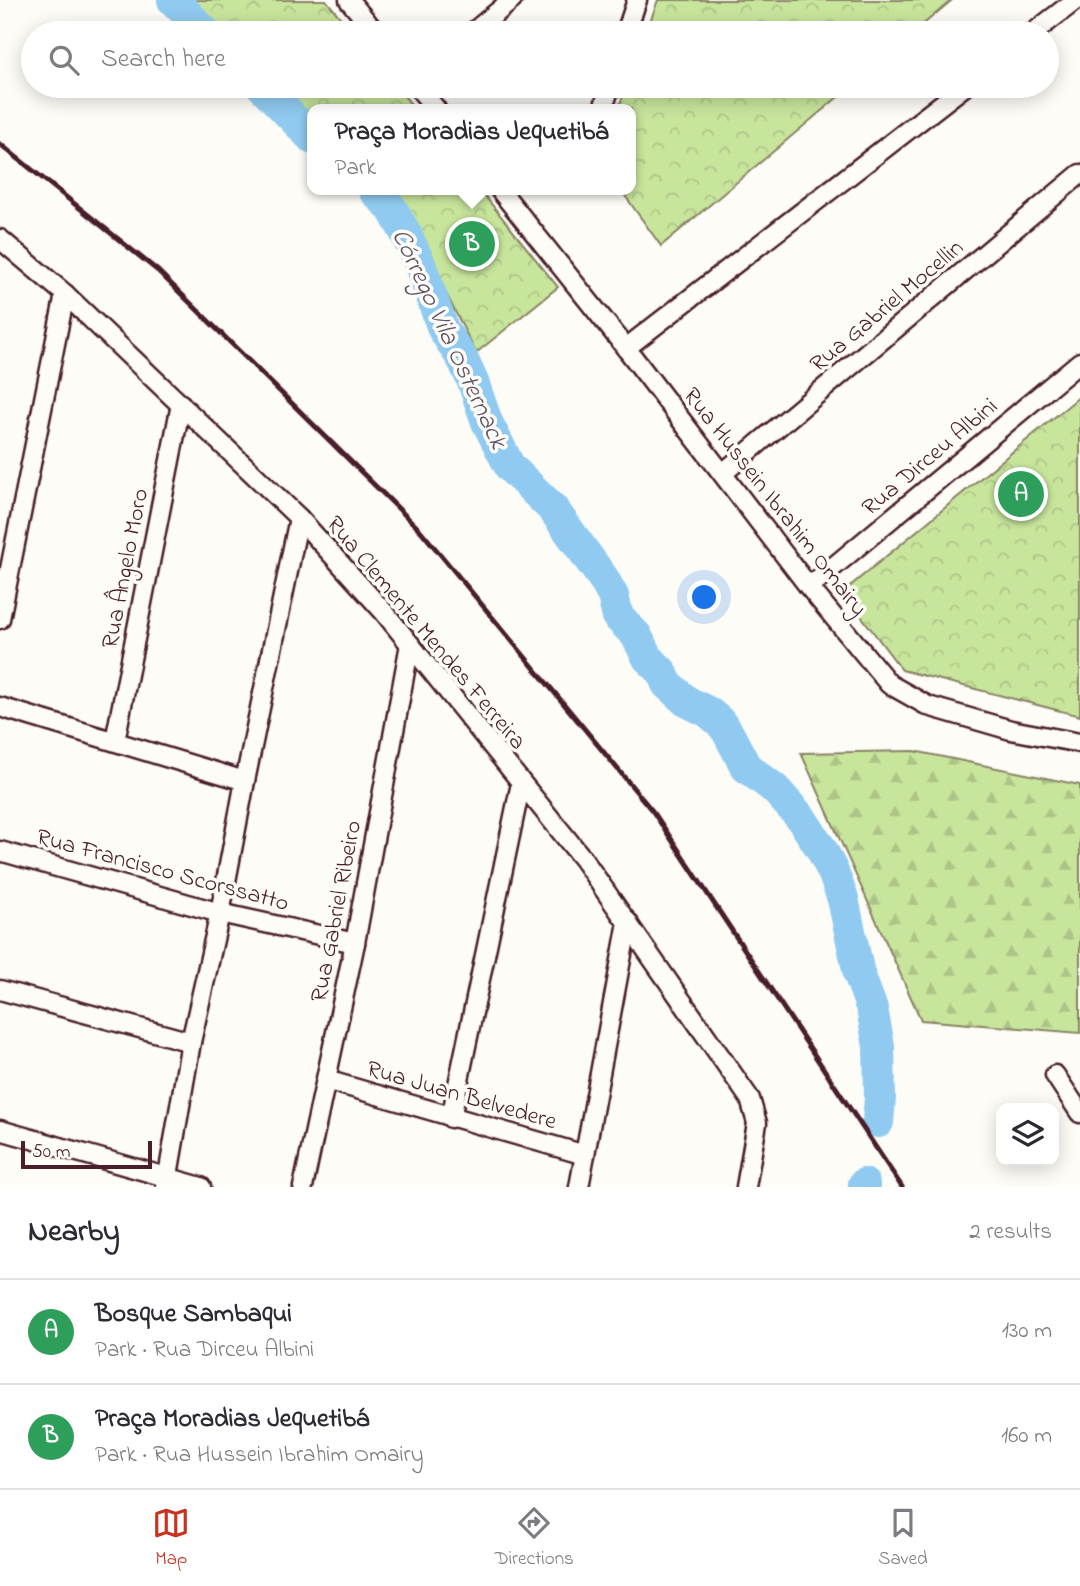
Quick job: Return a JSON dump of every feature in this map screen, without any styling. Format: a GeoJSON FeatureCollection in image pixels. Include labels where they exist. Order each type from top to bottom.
{"type":"FeatureCollection","features":[{"type":"Feature","properties":{"kind":"street"},"geometry":{"type":"LineString","coordinates":[[349,0],[366,21]]}},
{"type":"Feature","properties":{"kind":"street"},"geometry":{"type":"LineString","coordinates":[[487,21],[512,0]]}},
{"type":"Feature","properties":{"kind":"street"},"geometry":{"type":"LineString","coordinates":[[630,21],[637,0]]}},
{"type":"Feature","properties":{"kind":"street"},"geometry":{"type":"LineString","coordinates":[[1049,21],[1076,0]]}},
{"type":"Feature","properties":{"kind":"street"},"geometry":{"type":"LineString","coordinates":[[626,348],[949,98]]}},
{"type":"Feature","properties":{"kind":"street","name":"Rua Gabriel Mocellin"},"geometry":{"type":"LineString","coordinates":[[723,473],[1080,174]]}},
{"type":"Feature","properties":{"kind":"street","name":"Rua Hussein Ibrahim Omairy"},"geometry":{"type":"LineString","coordinates":[[504,195],[626,348],[809,587],[888,684],[928,706],[1011,730],[1080,743]]}},
{"type":"Feature","properties":{"kind":"street","name":"Rua Clemente Mendes Ferreira"},"geometry":{"type":"LineString","coordinates":[[0,239],[65,295],[299,518],[384,612],[583,859],[750,1099],[757,1122],[746,1187]]}},
{"type":"Feature","properties":{"kind":"street"},"geometry":{"type":"LineString","coordinates":[[0,619],[65,295]]}},
{"type":"Feature","properties":{"kind":"street","name":"Rua Dirceu Albini"},"geometry":{"type":"LineString","coordinates":[[809,587],[1080,362]]}},
{"type":"Feature","properties":{"kind":"street","name":"Rua Ângelo Moro"},"geometry":{"type":"LineString","coordinates":[[115,741],[181,404]]}},
{"type":"Feature","properties":{"kind":"street"},"geometry":{"type":"LineString","coordinates":[[167,1182],[191,1042],[220,913],[299,518]]}},
{"type":"Feature","properties":{"kind":"street","name":"Rua Gabriel Ribeiro"},"geometry":{"type":"LineString","coordinates":[[303,1187],[355,943],[410,644]]}},
{"type":"Feature","properties":{"kind":"street"},"geometry":{"type":"LineString","coordinates":[[0,707],[245,780]]}},
{"type":"Feature","properties":{"kind":"street"},"geometry":{"type":"LineString","coordinates":[[451,1118],[521,783]]}},
{"type":"Feature","properties":{"kind":"street","name":"Rua Francisco Scorssatto"},"geometry":{"type":"LineString","coordinates":[[0,851],[220,913],[355,943]]}},
{"type":"Feature","properties":{"kind":"street"},"geometry":{"type":"LineString","coordinates":[[579,1187],[628,922]]}},
{"type":"Feature","properties":{"kind":"street"},"geometry":{"type":"LineString","coordinates":[[0,990],[191,1042]]}},
{"type":"Feature","properties":{"kind":"street"},"geometry":{"type":"LineString","coordinates":[[1055,1075],[1080,1114]]}},
{"type":"Feature","properties":{"kind":"street","name":"Rua Juan Belvedere"},"geometry":{"type":"LineString","coordinates":[[326,1080],[585,1155]]}},
{"type":"Feature","properties":{"kind":"street"},"geometry":{"type":"LineString","coordinates":[[0,1130],[167,1182],[201,1187]]}},
{"type":"Feature","properties":{"kind":"green space"},"geometry":{"type":"Polygon","coordinates":[[[188,0],[326,0],[343,21],[209,21],[188,0]]]}},
{"type":"Feature","properties":{"kind":"green space"},"geometry":{"type":"Polygon","coordinates":[[[658,0],[952,0],[927,21],[650,21],[658,0]]]}},
{"type":"Feature","properties":{"kind":"green space"},"geometry":{"type":"Polygon","coordinates":[[[285,98],[406,98],[411,104],[307,104],[307,119],[285,98]]]}},
{"type":"Feature","properties":{"kind":"green space"},"geometry":{"type":"Polygon","coordinates":[[[622,98],[837,98],[661,246],[625,195],[636,195],[636,104],[620,104],[622,98]]]}},
{"type":"Feature","properties":{"kind":"green space"},"geometry":{"type":"Polygon","coordinates":[[[392,195],[484,195],[558,287],[476,353],[400,202],[392,195]]]}},
{"type":"Feature","properties":{"kind":"green space"},"geometry":{"type":"Polygon","coordinates":[[[1080,396],[1080,716],[902,670],[843,592],[1080,396]]]}},
{"type":"Feature","properties":{"kind":"green space"},"geometry":{"type":"Polygon","coordinates":[[[914,751],[1080,785],[1080,1033],[921,1020],[801,753],[914,751]]]}},
{"type":"Feature","properties":{"kind":"waterway","name":"Córrego Vila Osternack"},"geometry":{"type":"LineString","coordinates":[[173,0],[194,21]]}},
{"type":"Feature","properties":{"kind":"waterway","name":"Córrego Vila Osternack"},"geometry":{"type":"LineString","coordinates":[[274,98],[307,133]]}},
{"type":"Feature","properties":{"kind":"waterway","name":"Córrego Vila Osternack"},"geometry":{"type":"LineString","coordinates":[[379,195],[392,209],[405,232],[420,264],[443,329],[463,360],[487,422],[510,467],[553,509],[603,578],[613,596],[618,617],[636,635],[648,658],[662,672],[667,684],[686,701],[719,721],[746,767],[775,789],[801,818],[822,850],[843,899],[859,974],[872,1009],[879,1046],[878,1122]]}},
{"type":"Feature","properties":{"kind":"railway"},"geometry":{"type":"LineString","coordinates":[[0,144],[158,271],[421,531],[654,813],[902,1187]]}},
{"type":"Feature","properties":{"kind":"place","name":"Praça Moradias Jequetibá"},"geometry":{"type":"Point","coordinates":[472,244]}},
{"type":"Feature","properties":{"kind":"place","name":"Bosque Sambaqui"},"geometry":{"type":"Point","coordinates":[1021,494]}}]}
